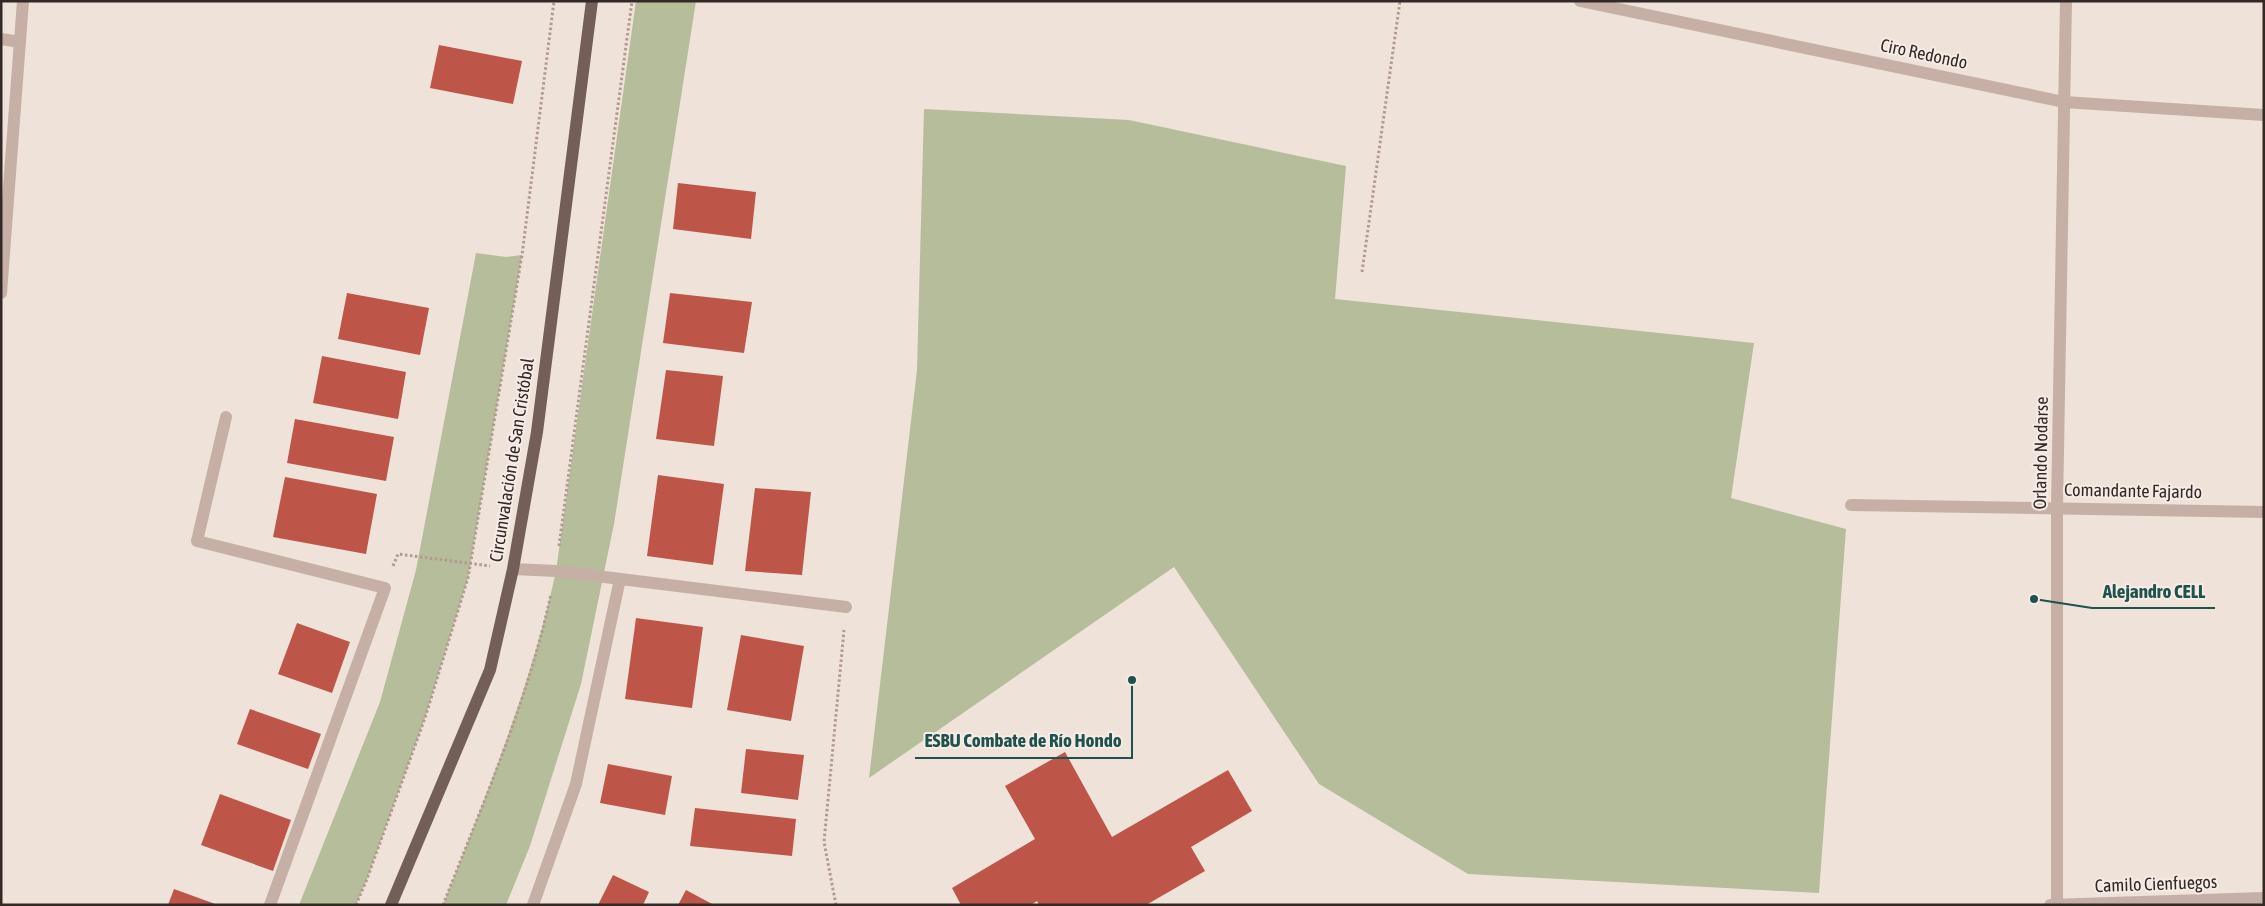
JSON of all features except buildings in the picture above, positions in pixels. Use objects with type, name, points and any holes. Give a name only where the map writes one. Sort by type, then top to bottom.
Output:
[{"type":"main road","name":"Circunvalación de San Cristóbal","points":[[390,905],[490,670],[513,569],[537,432],[592,1]]},
{"type":"street","points":[[1,293],[23,1]]},
{"type":"street","name":"Ciro Redondo","points":[[1580,1],[2064,102],[2264,115]]},
{"type":"street","name":"Orlando Nodarse","points":[[2058,905],[2057,507],[2066,1]]},
{"type":"street","points":[[1,39],[20,42]]},
{"type":"street","points":[[226,417],[197,541],[385,588],[270,905]]},
{"type":"street","name":"Comandante Fajardo","points":[[1851,504],[2264,512]]},
{"type":"street","points":[[513,569],[556,571],[846,607]]},
{"type":"street","points":[[533,905],[576,784],[620,579]]},
{"type":"street","name":"Camilo Cienfuegos","points":[[2050,905],[2264,898]]},
{"type":"path","points":[[356,905],[425,718],[470,563],[522,255],[554,1]]},
{"type":"path","points":[[1362,272],[1400,1]]},
{"type":"path","points":[[385,588],[398,554],[513,569]]},
{"type":"path","points":[[836,905],[824,842],[846,607]]},
{"type":"green space","points":[[636,1],[696,1],[614,524],[581,684],[530,846],[506,905],[443,905],[521,699],[546,614],[556,571]]},
{"type":"green space","points":[[924,109],[1129,120],[1346,166],[1335,299],[1754,343],[1731,498],[1846,529],[1819,893],[1468,874],[1319,784],[1174,567],[869,778],[917,370]]},
{"type":"green space","points":[[476,253],[506,257],[522,255],[468,578],[425,718],[356,905],[299,905],[380,702],[416,570]]},
{"type":"place","name":"Alejandro CELL","points":[[2034,599]]},
{"type":"place","name":"ESBU Combate de Río Hondo","points":[[1132,680]]}]
